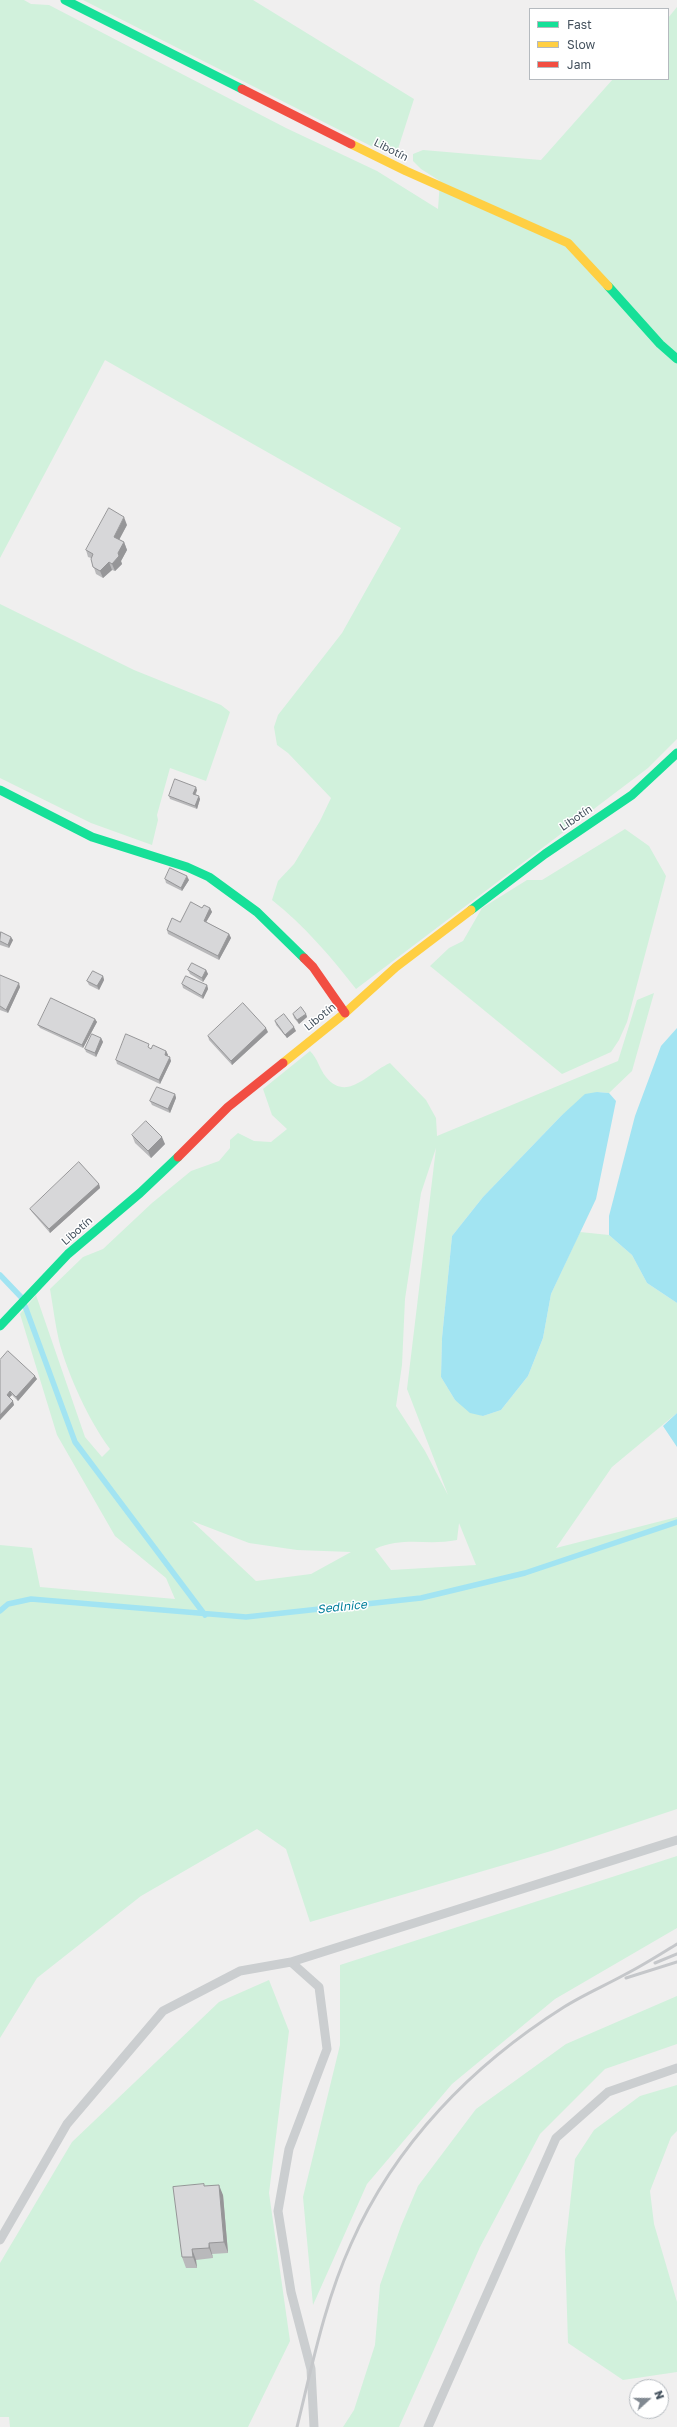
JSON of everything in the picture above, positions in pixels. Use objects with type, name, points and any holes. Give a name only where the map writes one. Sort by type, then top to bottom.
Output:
[{"type":"street","name":"Libotín","points":[[65,0],[406,171],[568,243],[660,344],[677,360]]},
{"type":"street","name":"Libotín","points":[[0,1326],[68,1254],[140,1193],[209,1128],[228,1107],[345,1013],[396,967],[545,854],[632,795],[677,753]]},
{"type":"street","points":[[0,790],[92,837],[187,867],[209,877],[257,912],[307,962],[345,1013]]},
{"type":"lane","points":[[0,2240],[67,2124],[163,2011],[240,1971],[291,1962],[677,1840]]},
{"type":"lane","points":[[291,1962],[319,1987],[327,2049],[289,2149],[278,2210],[291,2292],[311,2369],[314,2427]]},
{"type":"lane","points":[[428,2427],[556,2138],[608,2092],[677,2068]]},
{"type":"green space","points":[[0,0],[24,0],[31,4],[49,5],[286,128],[377,171],[438,209],[440,181],[421,169],[413,161],[413,154],[423,150],[541,160],[612,80],[669,80],[669,17],[677,7],[677,739],[648,768],[356,989],[317,942],[272,900],[278,881],[294,864],[320,821],[331,798],[288,753],[277,745],[274,727],[278,715],[342,633],[401,528],[105,360],[0,558]]},
{"type":"green space","points":[[83,0],[253,0],[414,99],[397,152],[371,146]]},
{"type":"green space","points":[[0,604],[134,670],[221,705],[230,712],[206,781],[170,768],[157,815],[158,820],[152,845],[91,823],[0,778]]},
{"type":"green space","points":[[625,829],[649,846],[666,876],[627,1022],[619,1040],[611,1052],[562,1074],[430,966],[449,948],[463,941],[482,908],[527,880],[542,880]]},
{"type":"green space","points":[[654,993],[632,1071],[609,1093],[597,1092],[561,1116],[483,1197],[452,1236],[442,1338],[441,1377],[455,1400],[483,1416],[501,1410],[528,1376],[543,1338],[551,1294],[580,1232],[609,1235],[632,1255],[647,1283],[677,1303],[677,1413],[612,1467],[556,1548],[677,1517],[677,1809],[551,1851],[310,1922],[286,1849],[257,1829],[141,1896],[37,1978],[0,2038],[0,1545],[32,1548],[40,1587],[175,1599],[166,1578],[115,1536],[57,1435],[20,1314],[36,1295],[85,1437],[102,1457],[110,1449],[94,1425],[68,1368],[59,1341],[50,1289],[83,1257],[103,1249],[152,1203],[191,1171],[219,1161],[230,1148],[230,1140],[238,1133],[254,1141],[271,1142],[287,1129],[272,1115],[263,1089],[310,1051],[326,1077],[334,1084],[342,1087],[358,1083],[390,1063],[426,1100],[436,1118],[437,1136],[618,1061],[637,1000]],"holes":[[[436,1148],[407,1389],[448,1495],[425,1451],[396,1406],[402,1365],[405,1299],[421,1193]],[[192,1521],[249,1543],[297,1550],[351,1552],[311,1574],[256,1581]],[[459,1523],[476,1565],[391,1570],[375,1549],[396,1543],[446,1542],[457,1540]]]},
{"type":"green space","points":[[677,1856],[677,1928],[555,1999],[452,2084],[367,2184],[313,2305],[303,2197],[340,2045],[340,1965]]},
{"type":"green space","points":[[269,1980],[289,2031],[269,2193],[290,2341],[248,2427],[10,2427],[9,2417],[0,2417],[0,2263],[72,2142],[219,2002]]},
{"type":"green space","points":[[677,1996],[677,2044],[605,2069],[540,2134],[480,2247],[399,2427],[343,2427],[354,2410],[375,2345],[380,2285],[401,2226],[418,2186],[476,2109],[566,2044]]},
{"type":"green space","points":[[677,2085],[677,2131],[671,2137],[650,2191],[654,2224],[677,2302],[677,2372],[623,2380],[568,2343],[565,2250],[575,2159],[594,2130],[640,2096]]},
{"type":"water","points":[[677,1028],[677,1303],[647,1283],[632,1255],[609,1235],[609,1216],[635,1116],[661,1046]]},
{"type":"water","points":[[597,1092],[609,1093],[616,1101],[596,1199],[551,1294],[543,1338],[528,1376],[501,1410],[483,1416],[470,1413],[455,1400],[441,1377],[442,1338],[452,1236],[483,1197],[561,1116],[585,1094]]},
{"type":"water","points":[[677,1413],[677,1447],[663,1426]]},
{"type":"building","points":[[109,508],[124,517],[114,537],[124,542],[118,553],[119,556],[112,564],[109,562],[100,571],[93,567],[91,559],[93,554],[86,550]]},
{"type":"building","points":[[175,779],[196,787],[193,794],[199,796],[195,806],[169,796]]},
{"type":"building","points":[[170,868],[187,876],[181,888],[165,879]]},
{"type":"building","points":[[191,902],[202,908],[204,905],[210,908],[204,921],[229,934],[218,956],[167,930],[172,918],[180,922]]},
{"type":"building","points":[[1,932],[11,937],[8,945],[0,941]]},
{"type":"building","points":[[192,963],[206,970],[202,978],[188,970]]},
{"type":"building","points":[[93,971],[103,976],[97,986],[87,981]]},
{"type":"building","points":[[0,975],[19,983],[6,1010],[0,1006]]},
{"type":"building","points":[[186,976],[207,985],[202,996],[182,984]]},
{"type":"building","points":[[51,998],[95,1019],[82,1045],[38,1025]]},
{"type":"building","points":[[243,1003],[266,1028],[231,1061],[208,1036]]},
{"type":"building","points":[[301,1007],[306,1014],[297,1020],[293,1014]]},
{"type":"building","points":[[284,1014],[294,1027],[285,1035],[275,1021]]},
{"type":"building","points":[[92,1034],[101,1038],[95,1053],[85,1049]]},
{"type":"building","points":[[126,1034],[149,1044],[148,1047],[151,1049],[153,1045],[166,1051],[165,1055],[170,1057],[159,1080],[116,1060]]},
{"type":"building","points":[[157,1087],[175,1094],[168,1109],[150,1101]]},
{"type":"building","points":[[146,1121],[162,1137],[148,1151],[132,1135]]},
{"type":"building","points":[[79,1162],[99,1184],[49,1229],[30,1209]]},
{"type":"building","points":[[8,1351],[35,1376],[16,1397],[10,1391],[7,1395],[13,1401],[0,1415],[0,1360]]},
{"type":"building","points":[[204,2184],[204,2186],[219,2185],[224,2242],[209,2243],[209,2248],[192,2249],[193,2257],[182,2257],[173,2187]]},
{"type":"waterway","points":[[0,1275],[21,1297]]},
{"type":"waterway","points":[[25,1306],[75,1442],[205,1615]]},
{"type":"waterway","name":"Sedlnice","points":[[0,1611],[8,1604],[31,1599],[246,1617],[421,1598],[525,1573],[677,1522]]},
{"type":"railway","points":[[297,2427],[326,2311],[342,2266],[369,2207],[413,2140],[468,2081],[498,2054],[530,2030],[564,2007],[637,1968],[677,1944]]},
{"type":"railway","points":[[655,1963],[677,1954]]},
{"type":"railway","points":[[626,1978],[677,1962]]},
{"type":"traffic: fast","points":[[65,0],[242,89]]},
{"type":"traffic: fast","points":[[608,286],[660,344],[677,359]]},
{"type":"traffic: fast","points":[[471,910],[545,854],[632,795],[677,753]]},
{"type":"traffic: fast","points":[[0,790],[92,837],[187,867],[209,877],[257,912],[304,958]]},
{"type":"traffic: fast","points":[[0,1326],[68,1254],[140,1193],[178,1157]]},
{"type":"traffic: slow","points":[[351,144],[406,171],[568,243],[608,286]]},
{"type":"traffic: slow","points":[[283,1063],[345,1013],[396,967],[471,910]]},
{"type":"traffic: jam","points":[[242,89],[351,144]]},
{"type":"traffic: jam","points":[[304,958],[313,967],[345,1013]]},
{"type":"traffic: jam","points":[[178,1157],[228,1107],[283,1063]]}]
